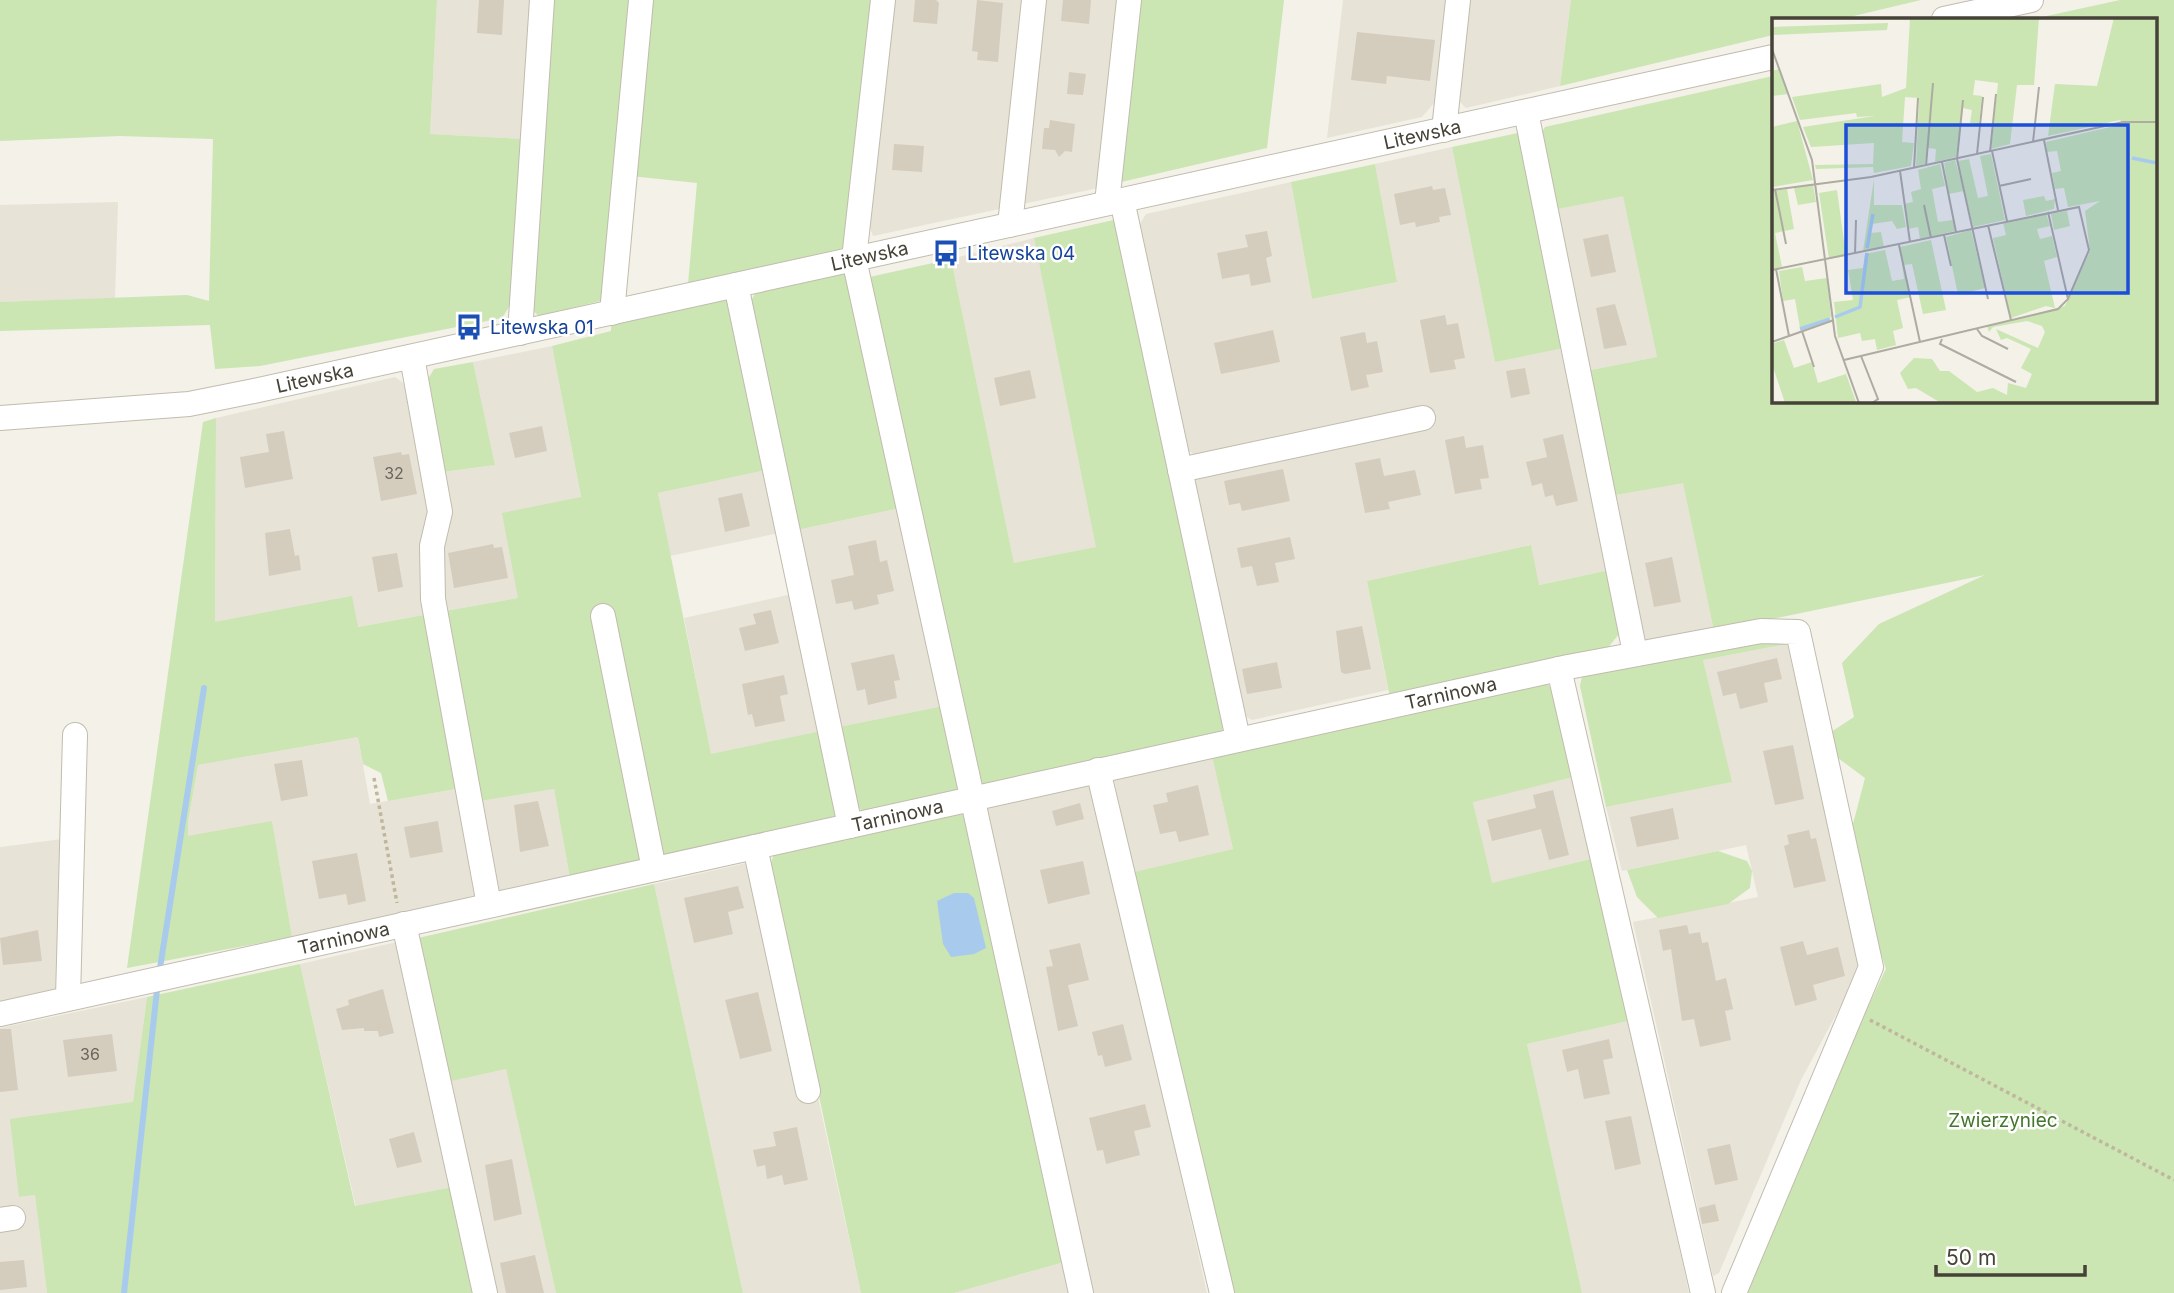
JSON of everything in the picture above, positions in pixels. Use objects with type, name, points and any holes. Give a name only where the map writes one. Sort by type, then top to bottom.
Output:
[{"type":"street","points":[[520,333],[542,0]]},
{"type":"street","points":[[612,313],[641,0]]},
{"type":"street","points":[[883,0],[855,259],[1081,1293]]},
{"type":"street","points":[[1010,225],[1034,0]]},
{"type":"street","points":[[1129,0],[1115,202],[1180,470],[1238,739]]},
{"type":"street","points":[[1444,130],[1458,0]]},
{"type":"street","points":[[1949,18],[2031,0]]},
{"type":"street","name":"Litewska","points":[[0,418],[189,404],[1772,57]]},
{"type":"street","points":[[1526,112],[1635,653]]},
{"type":"street","points":[[736,285],[850,826]]},
{"type":"street","points":[[412,357],[440,512],[432,546],[433,599],[489,905]]},
{"type":"street","points":[[1180,470],[1423,418]]},
{"type":"street","points":[[603,616],[654,869]]},
{"type":"street","name":"Tarninowa","points":[[0,1014],[1559,669],[1761,632],[1798,632],[1871,967],[1853,1011]]},
{"type":"street","points":[[1559,669],[1703,1293]]},
{"type":"street","points":[[68,998],[75,735]]},
{"type":"street","points":[[1098,770],[1222,1293]]},
{"type":"street","points":[[755,847],[808,1091]]},
{"type":"street","points":[[403,925],[485,1293]]},
{"type":"street","points":[[1734,1293],[1853,1011]]},
{"type":"path","points":[[374,778],[403,925]]},
{"type":"path","points":[[1853,1011],[2174,1180]]},
{"type":"shaded area","points":[[437,0],[533,0],[524,139],[430,134]]},
{"type":"shaded area","points":[[891,0],[1119,0],[1098,188],[873,236],[868,223]]},
{"type":"shaded area","points":[[1343,0],[1446,0],[1434,103],[1422,117],[1327,138]]},
{"type":"shaded area","points":[[1467,0],[1571,0],[1560,86],[1466,108],[1456,98]]},
{"type":"shaded area","points":[[1452,147],[1495,361],[1564,348],[1610,570],[1538,585],[1530,545],[1367,581],[1388,690],[1252,720],[1238,712],[1192,487],[1202,472],[1424,423],[1437,413],[1422,409],[1200,457],[1183,448],[1138,227],[1146,214],[1291,182],[1312,299],[1397,282],[1375,164]]},
{"type":"shaded area","points":[[1623,195],[1657,357],[1586,371],[1553,210]]},
{"type":"shaded area","points":[[118,202],[115,298],[0,302],[0,205]]},
{"type":"shaded area","points":[[1034,238],[1097,547],[1014,563],[951,259]]},
{"type":"shaded area","points":[[552,346],[581,498],[518,598],[445,611],[439,567],[443,472],[495,465],[473,362]]},
{"type":"shaded area","points":[[395,377],[409,387],[433,507],[429,614],[357,627],[351,597],[215,623],[216,418]]},
{"type":"shaded area","points":[[766,470],[779,533],[670,556],[658,493]]},
{"type":"shaded area","points":[[1683,482],[1714,631],[1649,643],[1639,639],[1610,496]]},
{"type":"shaded area","points":[[905,507],[948,705],[839,727],[797,530]]},
{"type":"shaded area","points":[[792,594],[821,731],[711,755],[684,618]]},
{"type":"shaded area","points":[[1787,644],[1863,964],[1801,1080],[1719,1273],[1713,1276],[1633,922],[1758,897],[1746,845],[1622,871],[1606,807],[1731,782],[1703,660]]},
{"type":"shaded area","points":[[358,737],[370,804],[461,788],[480,898],[292,937],[272,822],[188,837],[198,765]]},
{"type":"shaded area","points":[[1212,756],[1233,849],[1134,872],[1112,771]]},
{"type":"shaded area","points":[[1573,777],[1591,859],[1491,884],[1473,801]]},
{"type":"shaded area","points":[[1093,781],[1207,1293],[954,1293],[1079,1258],[978,803]]},
{"type":"shaded area","points":[[554,789],[570,878],[497,894],[480,801]]},
{"type":"shaded area","points":[[63,839],[59,990],[0,1007],[0,847]]},
{"type":"shaded area","points":[[751,862],[817,1093],[861,1293],[743,1293],[654,884]]},
{"type":"shaded area","points":[[397,942],[453,1187],[356,1207],[300,964]]},
{"type":"shaded area","points":[[147,997],[133,1103],[19,1197],[35,1195],[47,1293],[0,1293],[0,1028]]},
{"type":"shaded area","points":[[1628,1021],[1689,1293],[1582,1293],[1562,1205],[1527,1044]]},
{"type":"shaded area","points":[[506,1069],[556,1293],[494,1293],[446,1082]]},
{"type":"green space","points":[[0,0],[437,0],[430,134],[524,139],[514,299],[502,318],[260,366],[215,369],[210,325],[0,331],[0,302],[187,295],[209,301],[213,139],[120,136],[0,141]]},
{"type":"green space","points":[[552,0],[632,0],[604,300],[539,316],[531,309]]},
{"type":"green space","points":[[648,0],[877,0],[844,248],[688,284],[697,183],[631,176]]},
{"type":"green space","points":[[1137,0],[1284,0],[1267,148],[1117,183]]},
{"type":"green space","points":[[1571,0],[1921,0],[1845,18],[1772,18],[1772,35],[1560,86]]},
{"type":"green space","name":"Zwierzyniec","points":[[2120,0],[2174,0],[2174,1293],[1738,1293],[1818,1111],[1886,969],[1872,925],[1853,824],[1865,778],[1834,755],[1831,732],[1854,717],[1842,663],[1879,624],[1985,575],[1714,631],[1683,483],[1610,496],[1586,371],[1657,357],[1623,196],[1553,210],[1538,139],[1545,127],[1772,76],[1772,402],[2156,402],[2156,18],[2038,18]]},
{"type":"green space","points":[[1518,133],[1564,348],[1495,362],[1452,147]]},
{"type":"green space","points":[[1375,164],[1397,282],[1312,299],[1291,182]]},
{"type":"green space","points":[[1118,219],[1223,725],[1222,734],[977,790],[865,278],[951,259],[1014,563],[1096,547],[1034,238]]},
{"type":"green space","points":[[844,272],[849,275],[905,507],[797,530],[752,317],[752,299],[756,292]]},
{"type":"green space","points":[[726,299],[732,305],[766,470],[658,493],[711,754],[821,731],[836,816],[570,878],[554,789],[480,801],[445,611],[518,598],[502,513],[581,497],[552,346],[611,331],[611,324]]},
{"type":"green space","points":[[473,362],[495,465],[443,472],[425,384],[434,369]]},
{"type":"green space","points":[[216,418],[215,622],[352,596],[358,627],[429,614],[461,788],[388,801],[381,773],[363,764],[358,737],[198,765],[188,836],[272,821],[292,937],[127,968],[203,422]]},
{"type":"green space","points":[[1531,545],[1539,585],[1610,570],[1619,634],[1606,650],[1390,698],[1367,581]]},
{"type":"green space","points":[[1780,639],[1787,644],[1703,660],[1732,782],[1606,807],[1580,686],[1583,672]]},
{"type":"green space","points":[[1544,680],[1556,694],[1573,777],[1473,802],[1492,883],[1591,859],[1628,1021],[1527,1044],[1582,1293],[1228,1293],[1134,872],[1233,849],[1212,756]]},
{"type":"green space","points":[[948,705],[966,792],[871,813],[861,810],[854,802],[839,727]]},
{"type":"green space","points":[[962,806],[1068,1261],[954,1293],[861,1293],[770,866],[775,850]]},
{"type":"green space","points":[[1718,851],[1747,861],[1752,871],[1750,888],[1728,904],[1658,918],[1637,897],[1627,870]]},
{"type":"green space","points":[[654,884],[743,1293],[556,1293],[506,1069],[447,1082],[494,1293],[47,1293],[35,1195],[19,1197],[10,1119],[133,1102],[147,997],[300,964],[355,1206],[453,1187],[418,938]]},
{"type":"water","points":[[954,893],[968,893],[974,898],[986,948],[974,954],[951,957],[943,944],[937,901]]},
{"type":"building","points":[[479,0],[504,0],[502,35],[477,33]]},
{"type":"building","points":[[915,0],[936,0],[939,3],[937,24],[913,22]]},
{"type":"building","points":[[977,0],[1003,3],[998,62],[977,60],[978,52],[972,51]]},
{"type":"building","points":[[1063,0],[1091,0],[1089,24],[1061,21]]},
{"type":"building","points":[[1357,32],[1435,40],[1430,81],[1387,76],[1386,84],[1351,80]]},
{"type":"building","points":[[1069,72],[1086,74],[1083,95],[1067,94]]},
{"type":"building","points":[[1050,120],[1075,124],[1072,152],[1065,151],[1059,157],[1055,150],[1042,149],[1044,128],[1049,128]]},
{"type":"building","points":[[894,144],[924,146],[922,172],[892,170]]},
{"type":"building","points":[[1432,186],[1433,190],[1445,188],[1451,215],[1439,217],[1440,222],[1416,227],[1415,222],[1400,225],[1394,194]]},
{"type":"building","points":[[1267,231],[1272,256],[1266,258],[1271,282],[1251,286],[1249,274],[1222,279],[1217,253],[1248,247],[1245,235]]},
{"type":"building","points":[[1608,234],[1616,272],[1591,277],[1583,239]]},
{"type":"building","points":[[1615,304],[1627,345],[1604,349],[1596,308]]},
{"type":"building","points":[[1445,315],[1447,325],[1458,323],[1465,358],[1454,360],[1456,369],[1430,373],[1420,320]]},
{"type":"building","points":[[1273,330],[1280,362],[1221,374],[1214,343]]},
{"type":"building","points":[[1365,332],[1367,343],[1377,341],[1383,372],[1366,375],[1369,387],[1351,391],[1340,337]]},
{"type":"building","points":[[1525,368],[1530,394],[1511,398],[1506,371]]},
{"type":"building","points":[[1030,370],[1036,398],[1000,406],[994,378]]},
{"type":"building","points":[[542,426],[547,451],[515,458],[509,433]]},
{"type":"building","points":[[284,431],[293,479],[245,488],[240,457],[269,452],[266,434]]},
{"type":"building","points":[[1563,434],[1578,501],[1556,506],[1553,495],[1545,497],[1542,483],[1532,486],[1526,462],[1547,457],[1543,439]]},
{"type":"building","points":[[1464,436],[1466,448],[1483,445],[1489,478],[1480,479],[1482,489],[1455,494],[1445,440]]},
{"type":"building","points":[[401,452],[402,455],[409,454],[417,494],[381,501],[373,457]]},
{"type":"building","points":[[1380,458],[1384,476],[1415,470],[1421,495],[1388,502],[1390,509],[1365,513],[1355,463]]},
{"type":"building","points":[[1283,469],[1290,501],[1242,511],[1240,503],[1229,505],[1224,481]]},
{"type":"building","points":[[742,493],[750,526],[725,532],[718,498]]},
{"type":"building","points":[[290,529],[295,556],[299,555],[301,570],[269,576],[265,533]]},
{"type":"building","points":[[1290,537],[1295,559],[1275,563],[1279,582],[1257,586],[1252,566],[1241,568],[1237,548]]},
{"type":"building","points":[[876,540],[880,562],[887,560],[894,591],[877,595],[879,604],[854,610],[852,601],[836,604],[831,580],[854,575],[848,546]]},
{"type":"building","points":[[493,544],[494,548],[502,547],[508,578],[454,588],[448,553]]},
{"type":"building","points":[[397,553],[403,587],[378,592],[372,557]]},
{"type":"building","points":[[1672,557],[1681,602],[1654,607],[1645,563]]},
{"type":"building","points":[[771,610],[779,643],[745,651],[739,628],[756,624],[753,614]]},
{"type":"building","points":[[1362,626],[1371,669],[1345,674],[1341,672],[1336,631]]},
{"type":"building","points":[[894,654],[900,680],[894,681],[897,698],[868,705],[865,689],[857,691],[851,663]]},
{"type":"building","points":[[1777,658],[1782,679],[1764,683],[1768,702],[1740,709],[1736,693],[1723,696],[1717,672]]},
{"type":"building","points":[[1277,662],[1282,688],[1247,694],[1242,669]]},
{"type":"building","points":[[784,675],[788,694],[780,696],[785,721],[755,727],[752,714],[748,715],[742,684]]},
{"type":"building","points":[[1793,745],[1804,799],[1775,805],[1763,751]]},
{"type":"building","points":[[302,760],[308,796],[281,801],[274,764]]},
{"type":"building","points":[[1198,785],[1209,835],[1179,842],[1176,831],[1160,834],[1153,805],[1168,802],[1166,793]]},
{"type":"building","points":[[1553,790],[1569,855],[1549,860],[1541,829],[1492,841],[1487,820],[1536,808],[1533,795]]},
{"type":"building","points":[[538,801],[549,846],[520,852],[514,805]]},
{"type":"building","points":[[1080,803],[1084,819],[1056,826],[1052,811]]},
{"type":"building","points":[[1673,808],[1679,839],[1637,847],[1630,817]]},
{"type":"building","points":[[438,821],[443,852],[410,858],[404,827]]},
{"type":"building","points":[[1809,830],[1811,839],[1816,838],[1826,881],[1794,888],[1784,846],[1789,844],[1787,835]]},
{"type":"building","points":[[357,853],[366,901],[348,905],[346,894],[319,899],[312,861]]},
{"type":"building","points":[[1083,861],[1090,894],[1048,904],[1040,870]]},
{"type":"building","points":[[738,886],[744,908],[728,912],[733,934],[694,943],[684,898]]},
{"type":"building","points":[[1687,925],[1689,934],[1700,932],[1702,943],[1708,942],[1716,981],[1726,978],[1733,1009],[1725,1011],[1731,1040],[1700,1047],[1694,1019],[1682,1021],[1671,949],[1663,951],[1659,930]]},
{"type":"building","points":[[38,930],[42,961],[3,965],[0,938]]},
{"type":"building","points":[[1803,941],[1807,955],[1838,947],[1845,976],[1813,985],[1817,1000],[1795,1006],[1780,947]]},
{"type":"building","points":[[1080,943],[1089,980],[1068,985],[1078,1026],[1058,1031],[1046,967],[1053,966],[1049,950]]},
{"type":"building","points":[[383,989],[394,1033],[379,1037],[378,1031],[364,1031],[364,1028],[342,1030],[336,1009],[349,1005],[348,1000]]},
{"type":"building","points":[[758,992],[772,1051],[740,1059],[725,1000]]},
{"type":"building","points":[[1123,1024],[1132,1060],[1105,1067],[1102,1055],[1098,1056],[1092,1032]]},
{"type":"building","points":[[0,1029],[11,1029],[18,1090],[0,1092]]},
{"type":"building","points":[[112,1034],[117,1071],[68,1077],[63,1040]]},
{"type":"building","points":[[1609,1039],[1613,1058],[1603,1060],[1610,1094],[1584,1099],[1578,1069],[1567,1072],[1562,1050]]},
{"type":"building","points":[[1145,1104],[1151,1127],[1134,1131],[1140,1155],[1106,1164],[1103,1150],[1097,1151],[1089,1118]]},
{"type":"building","points":[[1631,1116],[1641,1164],[1615,1170],[1605,1121]]},
{"type":"building","points":[[797,1127],[808,1180],[784,1185],[782,1175],[767,1179],[765,1165],[757,1167],[753,1150],[776,1146],[773,1132]]},
{"type":"building","points":[[414,1132],[422,1162],[397,1168],[389,1139]]},
{"type":"building","points":[[1730,1144],[1738,1180],[1715,1185],[1707,1149]]},
{"type":"building","points":[[512,1159],[522,1214],[494,1221],[485,1165]]},
{"type":"building","points":[[1715,1204],[1719,1221],[1702,1224],[1699,1208]]},
{"type":"building","points":[[535,1255],[544,1293],[506,1293],[500,1263]]},
{"type":"building","points":[[24,1260],[27,1287],[0,1290],[0,1262]]},
{"type":"waterway","points":[[160,968],[204,688]]},
{"type":"waterway","points":[[124,1293],[157,990]]},
{"type":"place","name":"Litewska 04","points":[[946,253]]},
{"type":"place","name":"Litewska 01","points":[[469,327]]}]
